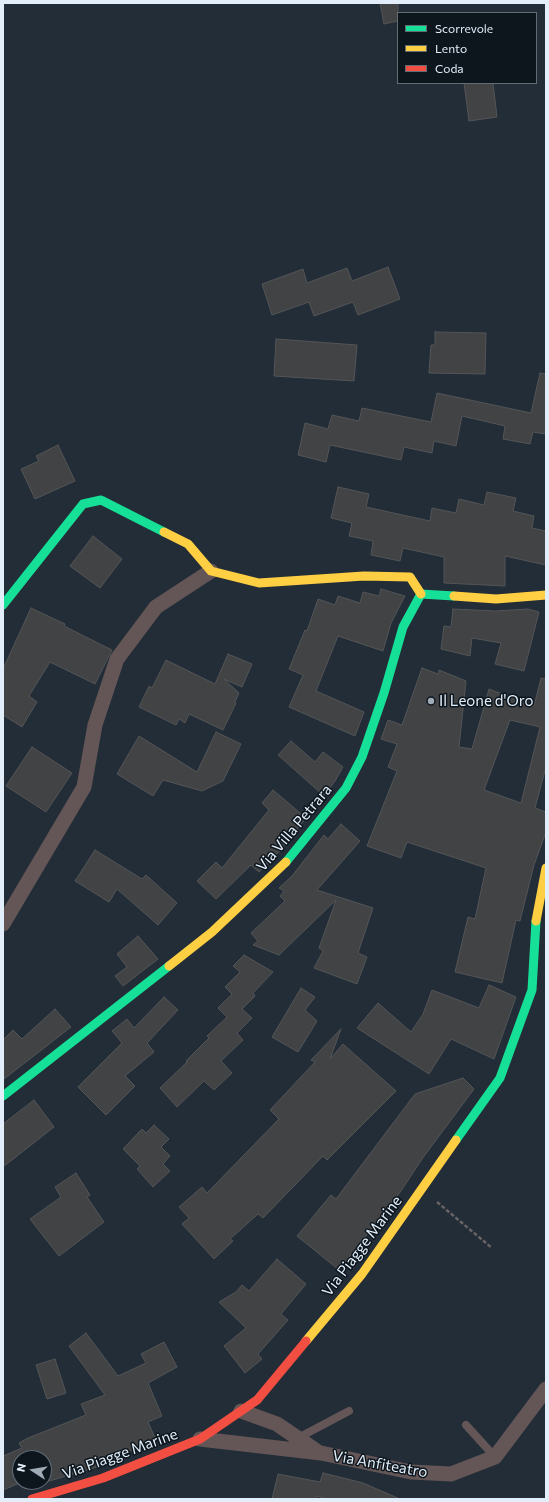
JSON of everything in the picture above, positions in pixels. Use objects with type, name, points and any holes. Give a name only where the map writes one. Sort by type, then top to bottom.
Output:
[{"type":"street","points":[[3,605],[83,504],[101,500],[188,544],[211,571],[259,584],[364,576],[410,577],[421,594],[496,599],[546,595]]},
{"type":"street","points":[[3,924],[84,786],[95,725],[117,659],[156,607],[211,571]]},
{"type":"street","name":"Via Villa Petrara","points":[[3,1096],[212,932],[282,868],[346,788],[362,757],[384,693],[403,627],[421,594]]},
{"type":"street","name":"Via Piagge Marine","points":[[32,1499],[103,1478],[200,1440],[257,1400],[362,1274],[500,1078],[532,990],[536,915],[546,868]]},
{"type":"street","points":[[495,1457],[546,1389]]},
{"type":"street","name":"Via Anfiteatro","points":[[241,1411],[277,1424],[321,1453]]},
{"type":"street","name":"Via Anfiteatro","points":[[200,1440],[321,1453],[411,1472],[451,1474],[495,1457]]},
{"type":"lane","points":[[298,1438],[349,1411]]},
{"type":"lane","points":[[466,1425],[495,1457]]},
{"type":"path","points":[[422,1189],[492,1248]]},
{"type":"building","points":[[380,3],[398,3],[397,21],[384,24]]},
{"type":"building","points":[[464,84],[493,84],[497,117],[469,121]]},
{"type":"building","points":[[388,267],[400,299],[358,315],[353,302],[314,316],[309,302],[272,315],[262,284],[303,269],[307,283],[347,268],[352,281]]},
{"type":"building","points":[[435,332],[486,333],[485,374],[429,373],[431,345],[435,345]]},
{"type":"building","points":[[276,339],[357,345],[354,381],[274,376]]},
{"type":"building","points":[[540,373],[546,374],[546,434],[533,432],[530,444],[503,439],[505,426],[462,416],[456,446],[434,441],[432,453],[404,447],[401,460],[330,445],[326,462],[298,455],[305,423],[328,429],[332,415],[359,421],[362,408],[431,422],[437,393],[531,413]]},
{"type":"building","points":[[58,445],[75,481],[35,499],[21,469],[39,461],[36,456]]},
{"type":"building","points":[[338,487],[369,494],[366,507],[430,521],[432,508],[456,513],[459,499],[484,505],[487,492],[516,498],[513,511],[534,516],[532,528],[546,531],[546,565],[505,556],[505,586],[444,583],[444,557],[403,548],[400,561],[371,555],[373,541],[349,536],[352,523],[331,518]]},
{"type":"building","points":[[93,536],[122,559],[100,588],[70,566]]},
{"type":"building","points":[[381,589],[405,596],[391,623],[383,651],[338,636],[316,691],[364,712],[355,736],[289,707],[303,675],[289,669],[305,630],[307,631],[318,599],[335,605],[338,596],[360,603],[363,592],[379,596]]},
{"type":"building","points":[[31,608],[65,624],[64,626],[112,650],[95,684],[50,662],[29,696],[37,702],[22,727],[3,715],[3,669]]},
{"type":"building","points":[[453,609],[495,611],[528,609],[539,612],[524,671],[495,664],[501,643],[472,638],[470,656],[441,649],[444,626],[451,627]]},
{"type":"building","points":[[228,654],[252,664],[242,687],[224,679],[239,693],[235,702],[236,703],[223,730],[189,714],[185,723],[179,719],[176,725],[139,707],[149,686],[152,688],[166,660],[215,684]]},
{"type":"building","points":[[422,668],[438,674],[439,670],[466,681],[459,747],[472,749],[489,689],[534,706],[541,678],[546,679],[546,767],[535,808],[546,812],[546,832],[534,865],[520,921],[516,920],[502,983],[455,972],[468,917],[475,919],[486,868],[407,842],[401,858],[367,846],[397,771],[388,767],[397,744],[381,739],[388,720],[402,725]],"holes":[[[510,720],[540,727],[521,803],[484,790]]]},
{"type":"building","points":[[216,732],[241,744],[223,781],[202,791],[163,780],[153,796],[117,774],[139,736],[197,772]]},
{"type":"building","points":[[291,741],[315,762],[323,752],[343,767],[324,796],[278,755]]},
{"type":"building","points":[[32,747],[72,773],[46,812],[6,786]]},
{"type":"building","points":[[273,790],[306,818],[273,859],[259,872],[251,865],[216,899],[197,881],[216,862],[222,868],[269,810],[262,803]]},
{"type":"building","points":[[341,824],[360,841],[317,890],[373,908],[358,953],[367,957],[357,984],[314,968],[323,951],[319,948],[336,900],[279,955],[253,945],[258,941],[251,933],[285,901],[280,896],[284,891],[279,888],[292,876],[324,835],[328,839]]},
{"type":"building","points":[[95,850],[142,879],[146,875],[177,903],[158,925],[117,889],[109,902],[75,881]]},
{"type":"building","points":[[138,936],[158,959],[123,986],[115,976],[127,967],[117,954]]},
{"type":"building","points":[[244,955],[273,972],[253,993],[255,996],[242,1009],[252,1018],[237,1033],[243,1040],[221,1061],[232,1073],[214,1090],[204,1081],[177,1107],[160,1088],[187,1062],[186,1061],[209,1038],[207,1036],[227,1017],[218,1008],[232,994],[225,987],[240,972],[233,966]]},
{"type":"building","points":[[489,985],[516,997],[494,1059],[451,1039],[429,1074],[357,1028],[378,1003],[411,1032],[423,1014],[432,990],[479,1008]]},
{"type":"building","points":[[301,988],[315,997],[305,1010],[317,1021],[298,1052],[272,1037]]},
{"type":"building","points":[[164,997],[178,1010],[147,1043],[154,1052],[125,1076],[135,1086],[106,1115],[78,1087],[122,1043],[112,1031],[127,1019],[134,1028]]},
{"type":"building","points":[[55,1009],[71,1027],[4,1079],[3,1040],[13,1030],[22,1039]]},
{"type":"building","points":[[341,1029],[330,1059],[343,1044],[396,1091],[327,1160],[323,1156],[263,1218],[258,1214],[230,1239],[233,1241],[214,1259],[182,1224],[189,1218],[179,1207],[202,1187],[207,1193],[279,1119],[270,1110],[315,1062],[311,1060]]},
{"type":"building","points":[[463,1078],[474,1089],[422,1159],[401,1191],[339,1270],[297,1236],[331,1195],[336,1199],[415,1094]]},
{"type":"building","points":[[34,1100],[54,1127],[3,1167],[3,1124]]},
{"type":"building","points":[[154,1125],[169,1139],[161,1147],[170,1156],[163,1164],[170,1171],[153,1187],[137,1169],[140,1166],[123,1149],[142,1129],[146,1133]]},
{"type":"building","points":[[76,1173],[90,1195],[87,1197],[104,1222],[59,1256],[30,1219],[61,1197],[55,1187]]},
{"type":"building","points":[[277,1259],[306,1284],[281,1314],[288,1320],[258,1354],[262,1359],[245,1373],[224,1346],[246,1328],[219,1302],[236,1292],[242,1285],[249,1291]]},
{"type":"building","points":[[86,1333],[118,1376],[146,1363],[141,1354],[164,1342],[177,1367],[148,1383],[162,1416],[148,1422],[156,1440],[143,1446],[142,1445],[97,1467],[52,1480],[52,1450],[17,1450],[22,1448],[19,1443],[86,1415],[81,1404],[105,1395],[69,1346]]},
{"type":"building","points":[[55,1359],[66,1393],[47,1399],[36,1365]]},
{"type":"building","points":[[12,1452],[12,1486],[3,1490],[3,1456]]},
{"type":"building","points":[[323,1473],[363,1483],[400,1499],[328,1499],[316,1496],[316,1499],[272,1499],[278,1474],[320,1482]]},
{"type":"traffic: fast","points":[[3,605],[83,504],[101,500],[164,532]]},
{"type":"traffic: fast","points":[[286,862],[346,788],[362,757],[384,693],[403,627],[421,594],[454,596]]},
{"type":"traffic: fast","points":[[456,1140],[500,1078],[532,990],[536,921]]},
{"type":"traffic: fast","points":[[3,1096],[169,966]]},
{"type":"traffic: slow","points":[[164,532],[188,544],[211,571],[259,583],[364,576],[410,577],[421,594]]},
{"type":"traffic: slow","points":[[454,596],[496,599],[546,595]]},
{"type":"traffic: slow","points":[[169,966],[212,932],[286,862]]},
{"type":"traffic: slow","points":[[536,921],[546,868]]},
{"type":"traffic: slow","points":[[306,1341],[362,1274],[456,1140]]},
{"type":"traffic: jam","points":[[32,1499],[103,1478],[200,1439],[257,1400],[306,1341]]},
{"type":"place","name":"Il Leone d'Oro","points":[[431,701]]}]
